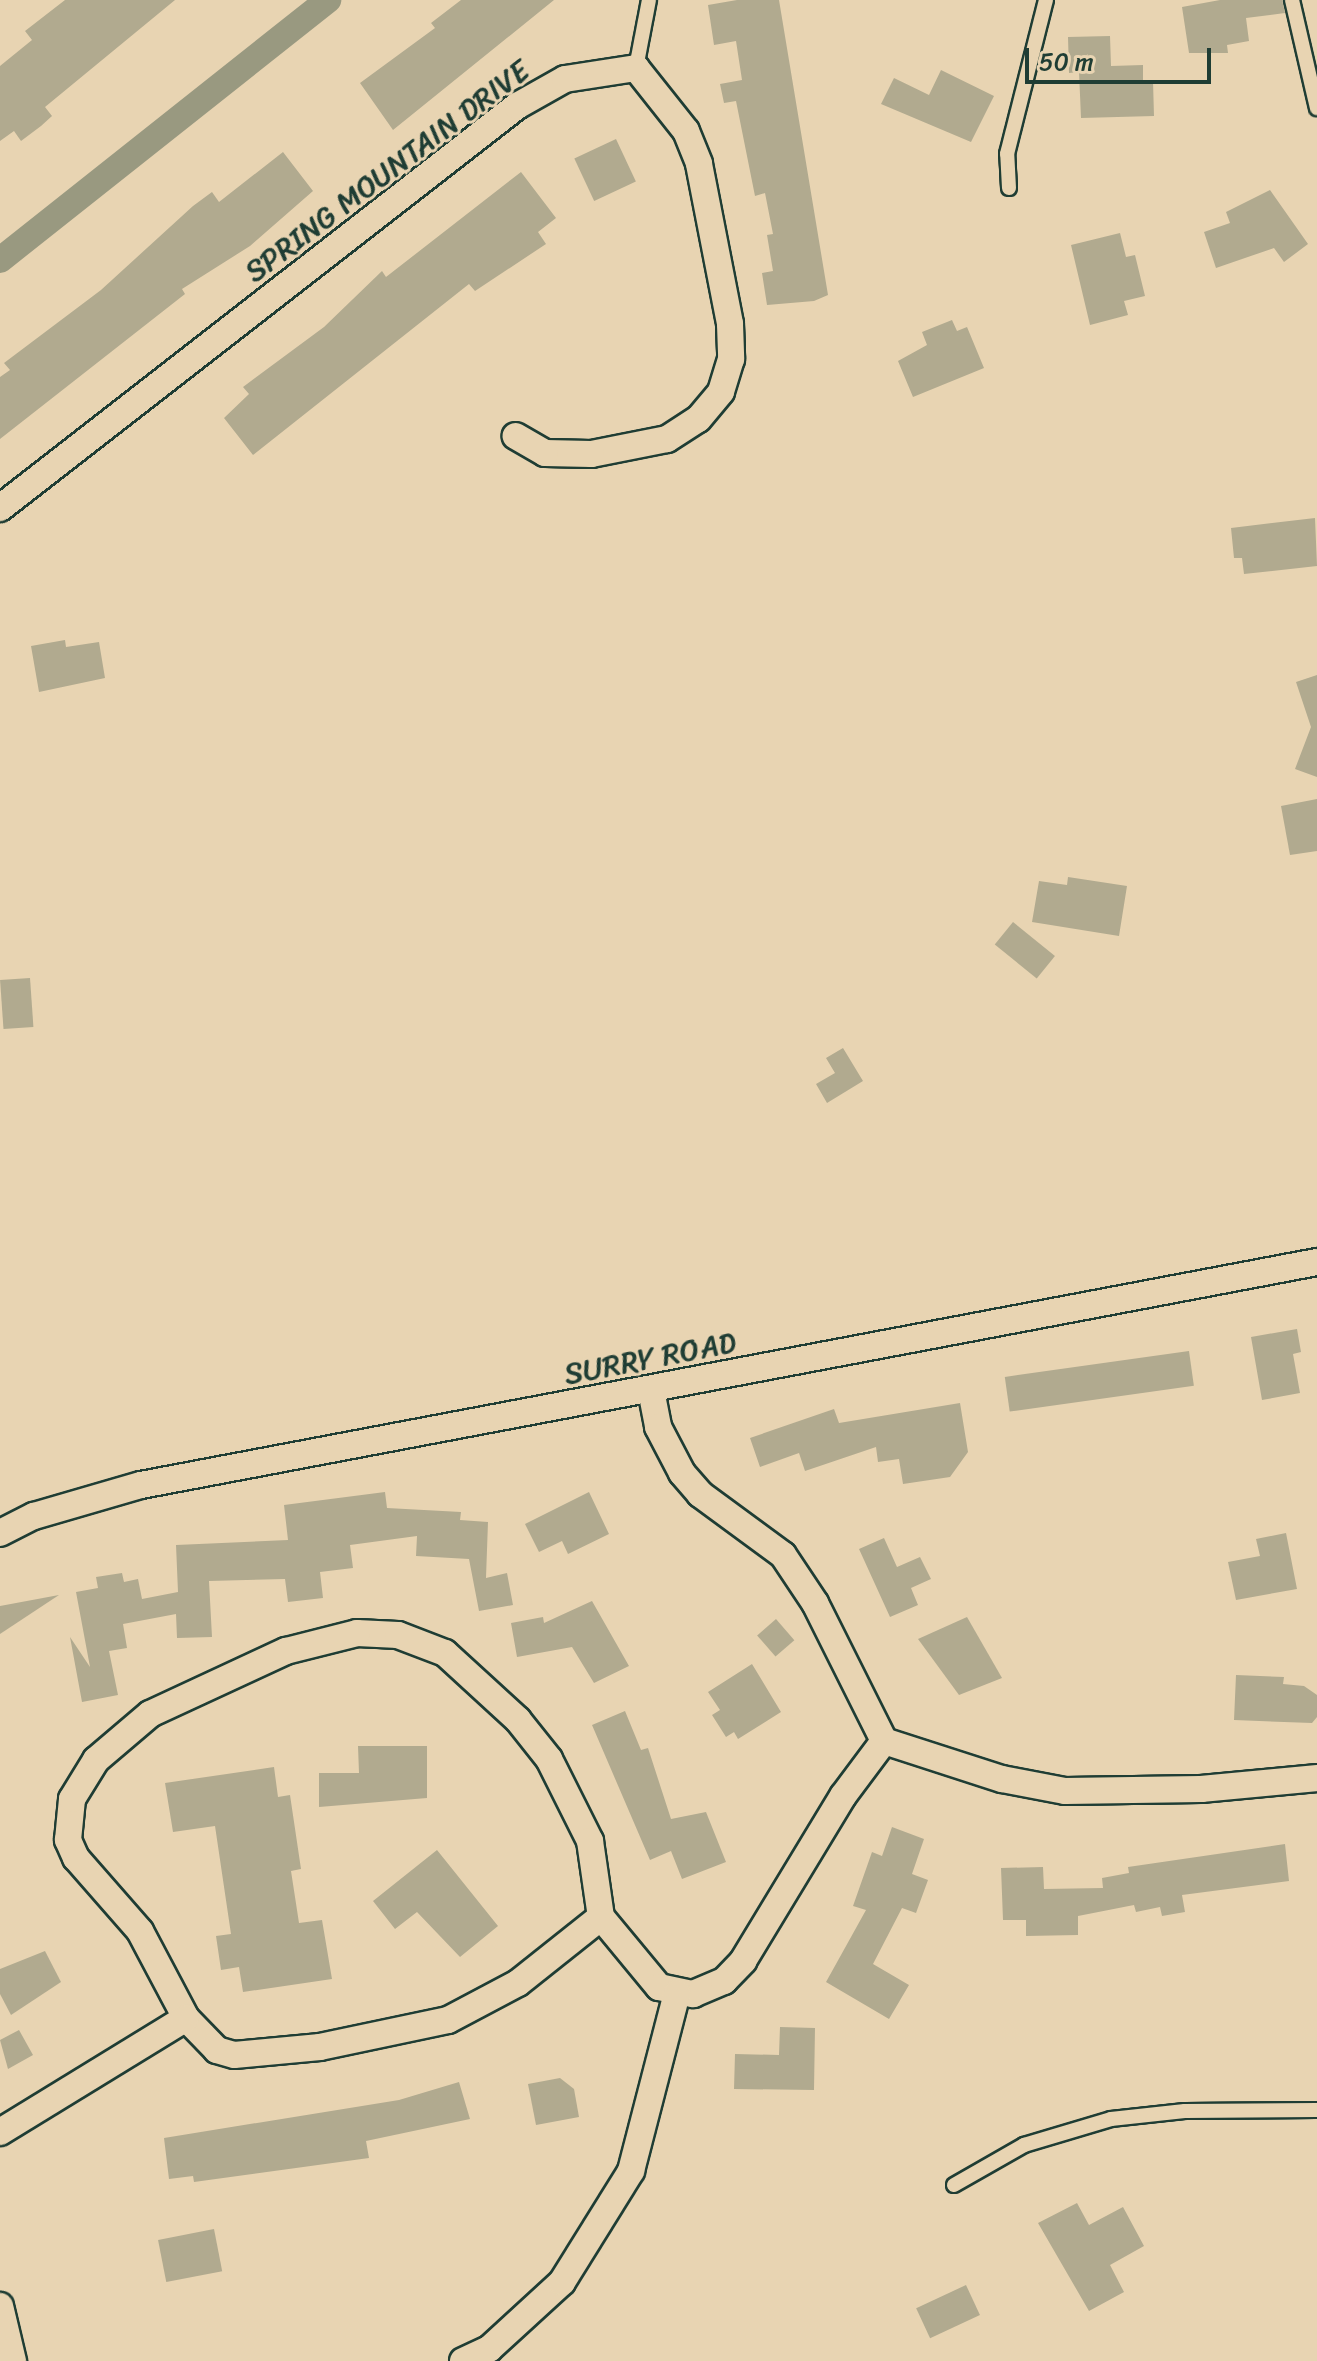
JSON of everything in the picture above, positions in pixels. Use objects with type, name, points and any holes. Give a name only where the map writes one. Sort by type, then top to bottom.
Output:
[{"type":"street","points":[[515,436],[545,453],[591,454],[667,439],[698,419],[721,392],[731,359],[730,324],[699,164],[686,131],[636,68]]},
{"type":"street","name":"SPRING MOUNTAIN DRIVE","points":[[0,508],[517,106],[565,79],[636,68]]},
{"type":"street","name":"SURRY ROAD","points":[[0,1533],[34,1516],[141,1485],[1317,1262]]},
{"type":"street","points":[[651,1390],[658,1427],[682,1473],[700,1494],[783,1555],[798,1577],[884,1741],[1002,1779],[1065,1791],[1201,1789],[1317,1778]]},
{"type":"street","points":[[601,1917],[490,2000],[397,2034],[234,2055],[207,2044],[186,2018],[140,1931],[76,1858],[68,1840],[72,1799],[96,1760],[150,1714],[224,1676],[326,1639],[375,1632],[418,1640],[445,1653],[506,1706],[549,1759],[577,1812],[595,1863],[601,1917],[644,1975],[677,1993],[707,1989],[734,1973],[884,1741]]},
{"type":"street","points":[[463,2361],[489,2349],[562,2282],[631,2171],[677,1993]]},
{"type":"street","points":[[0,2132],[186,2018]]},
{"type":"street","points":[[0,2306],[13,2361]]},
{"type":"lane","points":[[636,68],[649,0]]},
{"type":"lane","points":[[1009,188],[1007,154],[1046,0]]},
{"type":"lane","points":[[1292,0],[1317,108]]},
{"type":"lane","points":[[954,2185],[1024,2145],[1111,2119],[1185,2111],[1317,2110]]},
{"type":"building","points":[[65,0],[175,0],[45,107],[52,116],[41,126],[21,141],[14,131],[0,141],[0,66],[32,40],[25,31]]},
{"type":"building","points":[[461,0],[554,0],[393,130],[360,83],[435,28],[431,23]]},
{"type":"building","points":[[737,0],[779,0],[828,295],[814,301],[767,305],[762,273],[773,271],[767,235],[773,234],[765,193],[755,196],[736,101],[724,103],[720,84],[742,80],[736,41],[714,45],[708,5]]},
{"type":"building","points":[[1220,0],[1282,0],[1285,13],[1246,18],[1249,41],[1227,45],[1228,53],[1189,53],[1182,7]]},
{"type":"building","points":[[1110,36],[1111,66],[1143,65],[1143,82],[1153,81],[1154,116],[1081,118],[1079,72],[1069,73],[1068,37]]},
{"type":"building","points":[[941,70],[994,96],[971,142],[881,104],[894,78],[929,95]]},
{"type":"building","points":[[616,139],[636,182],[594,201],[574,158]]},
{"type":"building","points":[[283,152],[313,191],[250,246],[182,289],[185,294],[0,439],[0,377],[10,370],[4,363],[101,290],[193,206],[212,192],[219,202]]},
{"type":"building","points":[[521,172],[556,218],[538,232],[546,244],[475,291],[469,284],[253,455],[224,418],[249,394],[243,387],[324,327],[382,271],[386,277]]},
{"type":"building","points":[[1270,190],[1308,244],[1284,262],[1274,248],[1216,268],[1204,232],[1230,223],[1226,212]]},
{"type":"building","points":[[1120,233],[1126,257],[1135,255],[1145,296],[1124,301],[1128,315],[1090,325],[1071,245]]},
{"type":"building","points":[[952,320],[957,331],[967,327],[984,368],[913,397],[898,361],[927,345],[922,332]]},
{"type":"building","points":[[1315,518],[1317,566],[1244,574],[1242,558],[1234,558],[1231,528]]},
{"type":"building","points":[[65,640],[66,647],[99,642],[105,678],[39,692],[31,646]]},
{"type":"building","points":[[1317,675],[1317,777],[1295,769],[1311,727],[1296,682]]},
{"type":"building","points":[[1317,799],[1317,851],[1290,855],[1281,806]]},
{"type":"building","points":[[1068,877],[1127,886],[1119,936],[1032,922],[1039,881],[1067,885]]},
{"type":"building","points":[[1013,922],[1055,956],[1037,979],[995,945]]},
{"type":"building","points":[[30,978],[33,1027],[3,1029],[0,980]]},
{"type":"building","points":[[843,1048],[863,1081],[827,1103],[816,1084],[835,1073],[826,1058]]},
{"type":"building","points":[[1297,1329],[1301,1352],[1293,1354],[1300,1393],[1262,1400],[1251,1337]]},
{"type":"building","points":[[1189,1351],[1194,1386],[1010,1412],[1005,1377]]},
{"type":"building","points":[[960,1403],[968,1452],[950,1477],[903,1484],[899,1459],[878,1462],[876,1447],[805,1471],[799,1453],[760,1467],[750,1438],[834,1409],[839,1423]]},
{"type":"building","points":[[385,1492],[387,1508],[461,1512],[460,1520],[488,1522],[486,1578],[507,1573],[513,1605],[479,1611],[469,1559],[416,1556],[417,1536],[350,1545],[353,1568],[320,1572],[323,1598],[288,1602],[285,1579],[209,1581],[212,1637],[177,1638],[176,1614],[123,1624],[127,1648],[109,1651],[118,1695],[82,1702],[70,1637],[90,1667],[76,1592],[98,1588],[96,1577],[122,1573],[124,1582],[138,1579],[142,1599],[178,1592],[176,1545],[288,1540],[284,1505]]},
{"type":"building","points":[[589,1492],[609,1534],[568,1554],[562,1541],[539,1552],[525,1524]]},
{"type":"building","points":[[1286,1533],[1297,1589],[1236,1600],[1228,1562],[1260,1556],[1256,1539]]},
{"type":"building","points":[[884,1538],[897,1567],[920,1557],[931,1579],[911,1588],[918,1605],[890,1617],[859,1549]]},
{"type":"building","points":[[59,1595],[0,1634],[0,1606]]},
{"type":"building","points":[[592,1601],[629,1666],[594,1683],[572,1647],[517,1657],[511,1623],[543,1617],[544,1623]]},
{"type":"building","points":[[967,1617],[1002,1678],[959,1695],[918,1639]]},
{"type":"building","points":[[776,1619],[794,1640],[776,1657],[757,1635]]},
{"type":"building","points":[[752,1664],[781,1712],[738,1739],[734,1732],[726,1737],[712,1715],[720,1710],[708,1692]]},
{"type":"building","points":[[1236,1675],[1284,1677],[1283,1684],[1304,1686],[1317,1695],[1317,1717],[1312,1723],[1234,1720]]},
{"type":"building","points":[[625,1711],[641,1750],[648,1748],[671,1819],[706,1812],[726,1862],[682,1879],[671,1851],[650,1860],[592,1725]]},
{"type":"building","points":[[358,1746],[427,1746],[427,1798],[319,1807],[319,1773],[359,1773]]},
{"type":"building","points":[[274,1767],[278,1797],[290,1795],[301,1869],[291,1871],[299,1923],[322,1920],[332,1979],[243,1992],[239,1967],[221,1970],[216,1936],[231,1934],[215,1826],[173,1832],[165,1783]]},
{"type":"building","points":[[892,1827],[924,1839],[912,1874],[928,1880],[916,1913],[902,1908],[873,1964],[909,1985],[889,2019],[826,1982],[866,1910],[853,1906],[872,1852],[882,1856]]},
{"type":"building","points":[[1285,1844],[1289,1881],[1182,1895],[1185,1912],[1162,1916],[1160,1907],[1136,1912],[1134,1905],[1078,1916],[1078,1935],[1026,1936],[1026,1920],[1003,1920],[1001,1868],[1043,1867],[1044,1889],[1103,1888],[1102,1878],[1129,1873],[1128,1867]]},
{"type":"building","points":[[437,1850],[498,1926],[460,1957],[417,1912],[395,1929],[373,1901]]},
{"type":"building","points":[[45,1951],[61,1982],[11,2015],[0,1994],[0,1969]]},
{"type":"building","points":[[780,2027],[815,2028],[814,2090],[734,2089],[735,2054],[779,2055]]},
{"type":"building","points":[[19,2030],[33,2055],[8,2069],[0,2040]]},
{"type":"building","points":[[560,2078],[574,2089],[579,2117],[536,2125],[528,2084]]},
{"type":"building","points":[[459,2082],[470,2119],[366,2141],[369,2158],[194,2182],[193,2176],[169,2179],[164,2138],[399,2100]]},
{"type":"building","points":[[1077,2203],[1089,2225],[1123,2207],[1144,2246],[1110,2265],[1124,2292],[1089,2311],[1038,2223]]},
{"type":"building","points":[[214,2229],[222,2271],[166,2282],[158,2240]]},
{"type":"building","points":[[966,2285],[980,2315],[930,2338],[916,2308]]},
{"type":"waterway","points":[[0,260],[328,0]]}]
